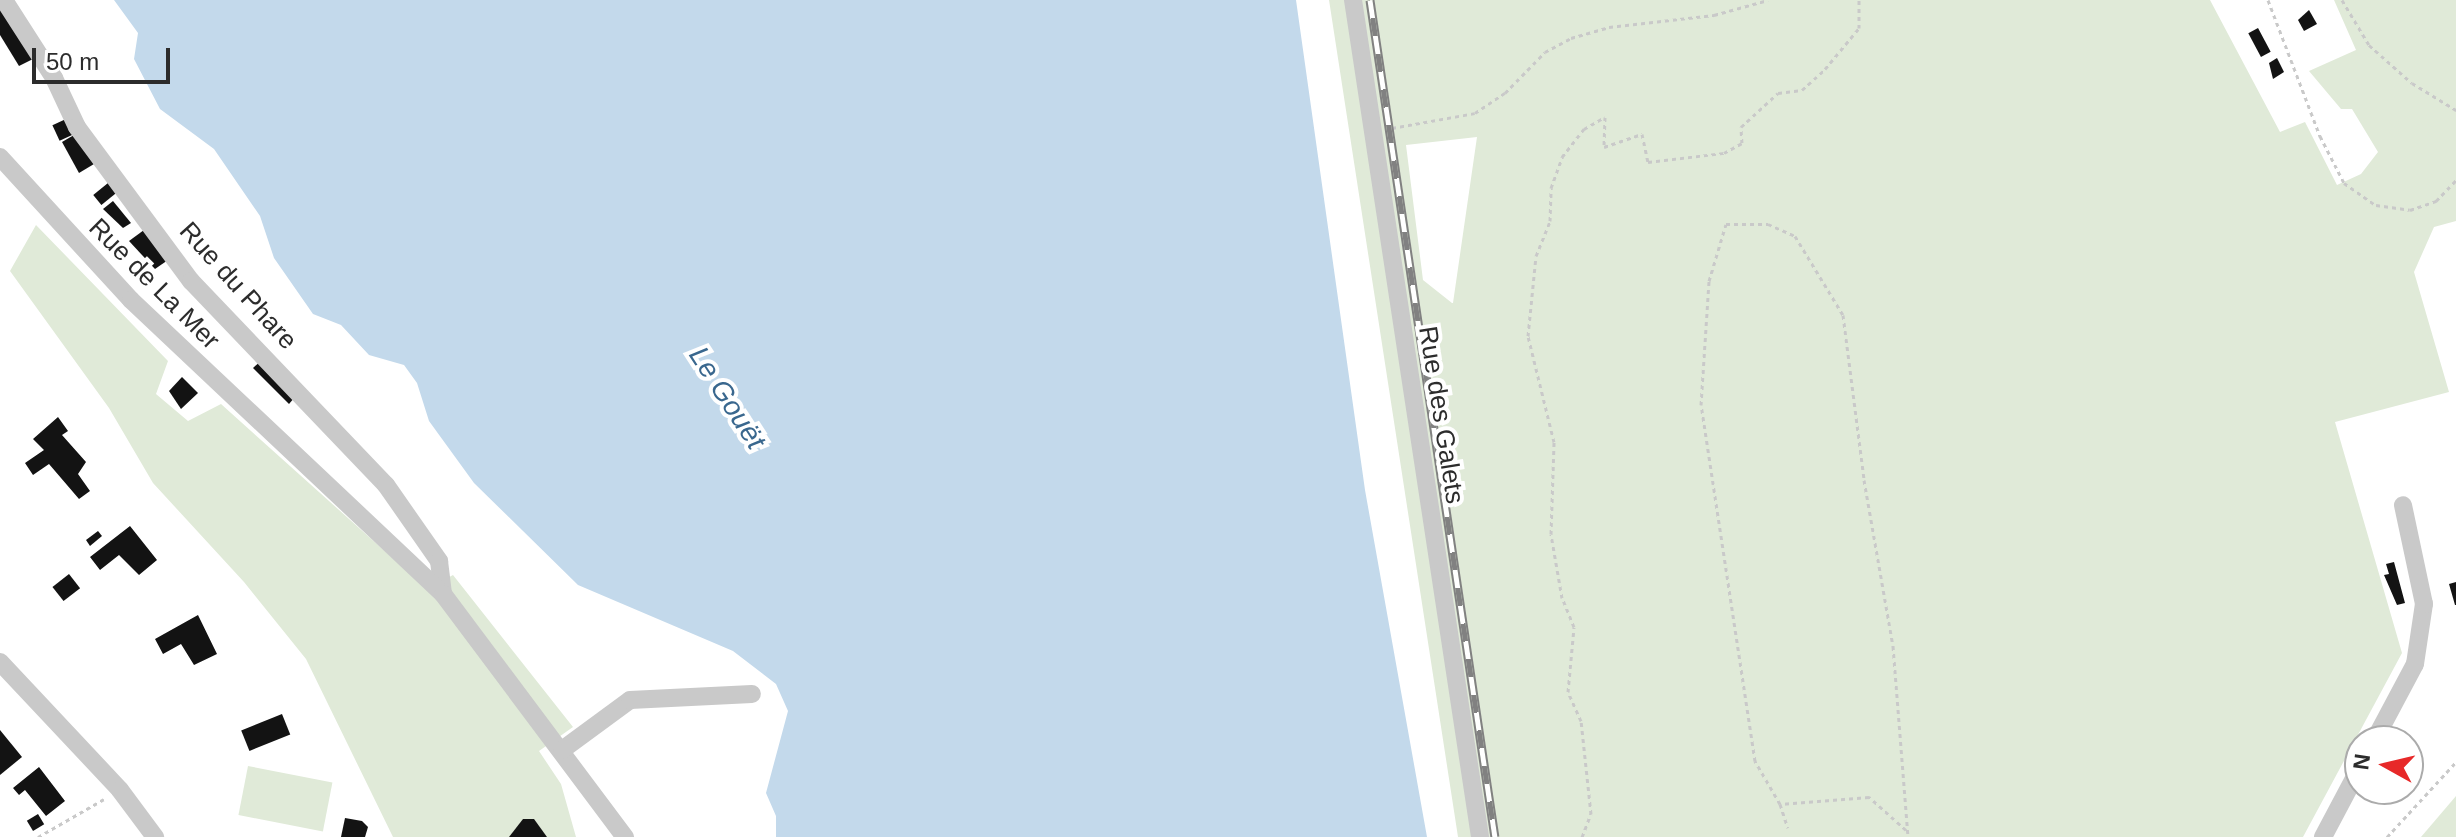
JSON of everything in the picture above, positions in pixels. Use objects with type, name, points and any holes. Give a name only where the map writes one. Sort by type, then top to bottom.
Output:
[{"type":"street","name":"Rue du Phare","points":[[4,0],[47,66],[77,127],[191,281],[386,485],[439,561],[443,594]]},
{"type":"street","name":"Rue des Galets","points":[[1353,0],[1480,837]]},
{"type":"street","name":"Rue de La Mer","points":[[0,157],[131,300],[443,594],[625,837]]},
{"type":"street","points":[[2383,725],[2415,664],[2424,604],[2403,505]]},
{"type":"street","points":[[0,662],[120,790],[155,837]]},
{"type":"street","points":[[562,750],[630,700],[752,694]]},
{"type":"street","points":[[2323,837],[2344,797]]},
{"type":"path","points":[[1372,133],[1475,113],[1505,93],[1545,52],[1571,38],[1609,27],[1714,15],[1768,0]]},
{"type":"path","points":[[1582,837],[1591,814],[1581,721],[1568,692],[1574,627],[1562,598],[1551,534],[1554,442],[1528,336],[1551,188],[1562,157],[1584,129],[1605,117],[1604,147],[1642,134],[1648,162],[1724,153],[1742,143],[1741,127],[1778,93],[1802,90],[1859,28],[1859,0]]},
{"type":"path","points":[[2268,0],[2320,136],[2344,183],[2376,205],[2410,210],[2436,201],[2456,180]]},
{"type":"path","points":[[2342,0],[2369,45],[2412,83],[2456,110]]},
{"type":"path","points":[[1788,828],[1780,804],[1755,761],[1701,405],[1709,281],[1726,224],[1768,224],[1795,236],[1843,315],[1864,480],[1893,646],[1908,837]]},
{"type":"path","points":[[2387,837],[2456,762]]},
{"type":"path","points":[[38,837],[120,790]]},
{"type":"path","points":[[1780,804],[1869,797],[1906,830]]},
{"type":"green space","points":[[1329,0],[2210,0],[2280,132],[2305,122],[2337,185],[2361,174],[2378,152],[2352,109],[2341,109],[2309,71],[2356,50],[2334,0],[2456,0],[2456,221],[2434,227],[2414,272],[2449,392],[2335,422],[2402,653],[2363,725],[2344,725],[2344,761],[2303,837],[1458,837]],"holes":[[[1477,137],[1452,303],[1423,280],[1406,145]]]},
{"type":"green space","points":[[36,225],[168,361],[156,394],[188,421],[221,404],[427,589],[453,575],[573,727],[539,751],[561,784],[576,837],[393,837],[306,659],[244,582],[153,483],[109,408],[10,271]]},
{"type":"green space","points":[[248,766],[332,782],[323,831],[238,815]]},
{"type":"green space","points":[[2456,796],[2456,837],[2421,837]]},
{"type":"water","name":"Le Gouët","points":[[114,0],[1296,0],[1365,490],[1427,837],[776,837],[776,816],[766,793],[788,711],[776,684],[733,651],[578,585],[474,483],[429,421],[417,383],[404,365],[369,355],[341,325],[313,314],[274,258],[260,216],[214,149],[160,109],[134,59],[138,33]]},
{"type":"building","points":[[0,1],[35,58],[19,66],[0,35]]},
{"type":"building","points":[[2309,10],[2317,24],[2304,31],[2298,20]]},
{"type":"building","points":[[2258,28],[2271,52],[2261,57],[2248,33]]},
{"type":"building","points":[[2277,58],[2284,72],[2273,79],[2269,63]]},
{"type":"building","points":[[66,119],[73,134],[60,141],[52,125]]},
{"type":"building","points":[[74,135],[94,164],[79,173],[62,142]]},
{"type":"building","points":[[108,183],[116,193],[101,205],[93,195]]},
{"type":"building","points":[[113,201],[131,223],[123,228],[103,209]]},
{"type":"building","points":[[144,230],[168,260],[155,269],[129,241]]},
{"type":"building","points":[[262,360],[295,397],[289,404],[253,368]]},
{"type":"building","points":[[182,377],[198,393],[181,409],[169,391]]},
{"type":"building","points":[[58,417],[68,431],[62,435],[86,462],[78,474],[90,491],[79,499],[49,464],[33,475],[25,463],[44,450],[33,439]]},
{"type":"building","points":[[130,526],[157,560],[139,575],[119,555],[100,570],[90,557]]},
{"type":"building","points":[[98,531],[102,536],[90,546],[86,540]]},
{"type":"building","points":[[2394,562],[2405,603],[2397,605],[2384,575],[2389,574],[2386,564]]},
{"type":"building","points":[[69,574],[80,588],[64,601],[52,587]]},
{"type":"building","points":[[2456,582],[2456,605],[2455,605],[2449,584]]},
{"type":"building","points":[[198,615],[217,654],[194,665],[181,644],[163,654],[155,639]]},
{"type":"building","points":[[282,714],[290,734],[249,751],[241,730]]},
{"type":"building","points":[[0,730],[22,757],[0,775]]},
{"type":"building","points":[[39,767],[65,801],[46,816],[25,790],[19,795],[13,788]]},
{"type":"building","points":[[38,814],[44,824],[33,831],[27,821]]},
{"type":"building","points":[[345,818],[362,821],[368,827],[365,837],[341,837]]},
{"type":"building","points":[[523,819],[534,819],[547,837],[509,837]]},
{"type":"railway","points":[[1370,0],[1495,837]]}]
